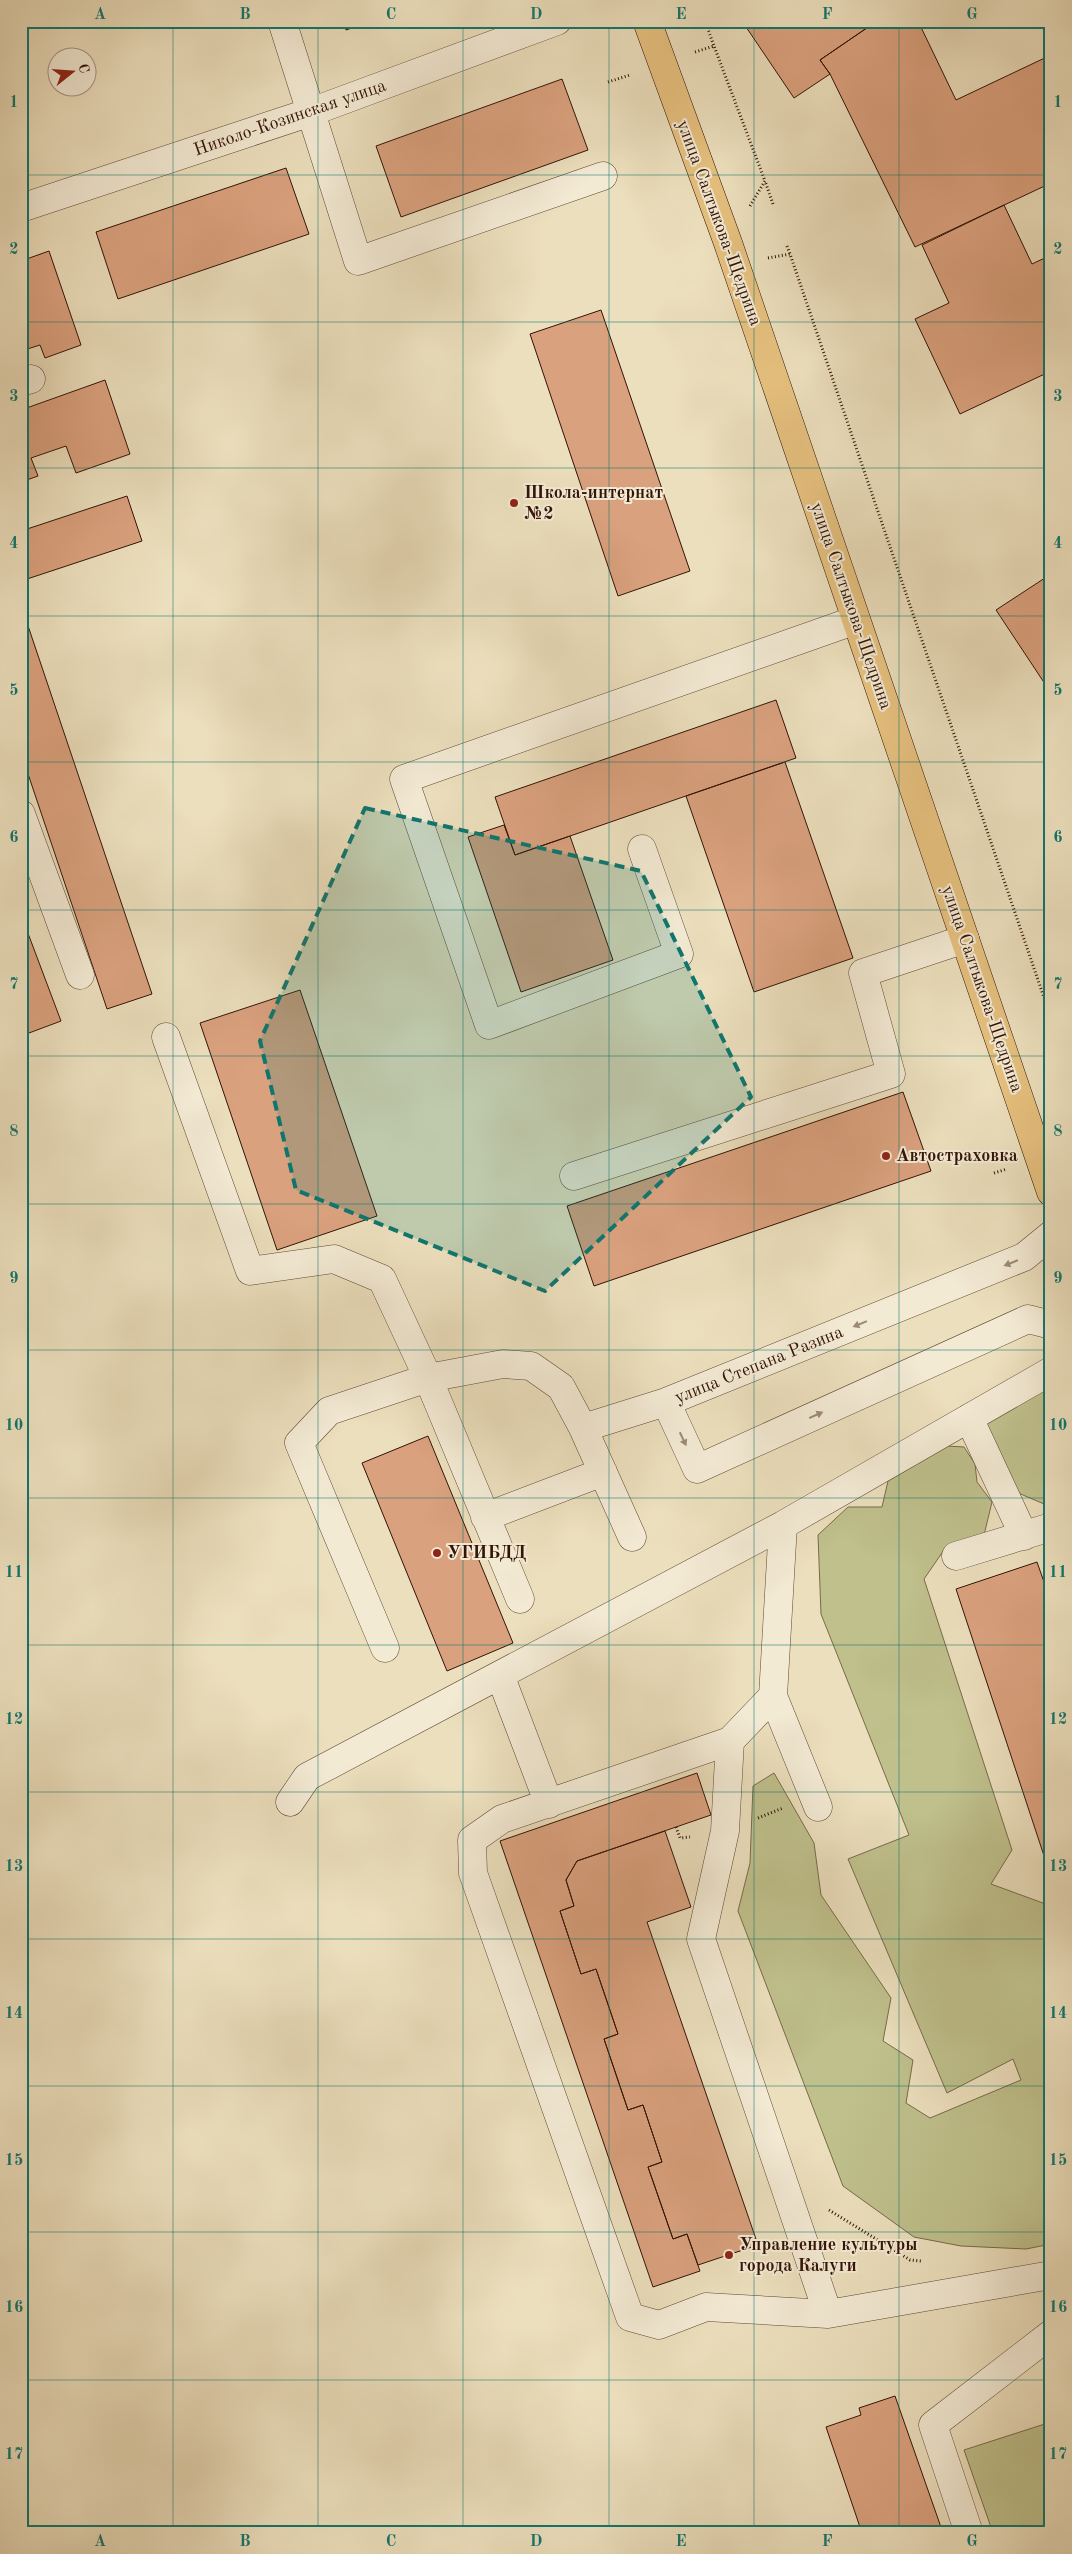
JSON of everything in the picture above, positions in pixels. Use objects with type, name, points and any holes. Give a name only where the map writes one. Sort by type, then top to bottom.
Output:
[{"type":"main road","name":"улица Салтыкова-Щедрина","points":[[647,21],[728,243],[1051,1192]]},
{"type":"street","points":[[282,21],[358,261],[602,176]]},
{"type":"street","name":"Николо-Козинская улица","points":[[21,208],[311,112],[557,21]]},
{"type":"street","points":[[642,849],[679,954],[489,1025],[404,779],[856,620]]},
{"type":"street","points":[[21,814],[80,975]]},
{"type":"street","points":[[574,1176],[892,1074],[863,973],[965,939]]},
{"type":"street","points":[[166,1037],[250,1271],[334,1258],[382,1280],[428,1378],[520,1599]]},
{"type":"street","name":"улица Степана Разина","points":[[1051,1235],[1024,1258],[666,1402],[697,1469],[1028,1319],[1051,1325]]},
{"type":"street","points":[[386,1648],[299,1443],[329,1410],[428,1378],[503,1364],[531,1366],[561,1387],[583,1428],[632,1537]]},
{"type":"street","points":[[290,1802],[307,1778],[783,1525],[1051,1371]]},
{"type":"street","points":[[583,1428],[666,1402]]},
{"type":"street","points":[[968,1418],[1024,1536]]},
{"type":"street","points":[[486,1517],[603,1472]]},
{"type":"street","points":[[783,1525],[773,1696],[816,1801]]},
{"type":"street","points":[[956,1556],[1051,1527]]},
{"type":"street","points":[[500,1676],[550,1804]]},
{"type":"street","points":[[773,1696],[730,1741],[502,1820],[472,1840],[473,1873],[630,2317],[660,2325],[706,2307],[828,2314],[1051,2275]]},
{"type":"street","points":[[730,1741],[725,1831],[701,1939],[828,2314]]},
{"type":"street","points":[[970,2533],[933,2425],[1051,2334]]},
{"type":"path","points":[[705,21],[714,46]]},
{"type":"path","points":[[753,215],[750,207],[765,181],[773,204]]},
{"type":"path","points":[[787,246],[1051,1018]]},
{"type":"path","points":[[765,250],[768,259],[790,254]]},
{"type":"path","points":[[725,1831],[816,1801]]},
{"type":"path","points":[[676,1827],[680,1838]]},
{"type":"path","points":[[824,2205],[831,2212],[910,2260],[930,2263]]},
{"type":"highlighted area","points":[[365,808],[641,871],[751,1097],[545,1291],[296,1190],[260,1041]]},
{"type":"green space","points":[[1051,1385],[1051,1507],[1016,1492],[986,1424]]},
{"type":"green space","points":[[947,1446],[964,1447],[975,1464],[977,1482],[992,1502],[984,1535],[944,1550],[924,1579],[1012,1850],[991,1884],[1051,1906],[1051,2244],[1026,2249],[961,2246],[914,2237],[843,2186],[738,1911],[750,1863],[753,1786],[774,1773],[814,1843],[821,1895],[891,1998],[883,2041],[913,2060],[906,2103],[930,2118],[1021,2080],[1013,2059],[947,2093],[848,1859],[909,1835],[821,1614],[818,1535],[848,1507],[882,1507],[888,1481]]},
{"type":"green space","points":[[1051,2422],[1051,2533],[993,2533],[964,2450]]},
{"type":"building","points":[[343,21],[373,21],[346,30]]},
{"type":"building","points":[[742,21],[877,21],[820,60],[830,74],[794,98]]},
{"type":"building","points":[[877,21],[918,21],[956,100],[1051,55],[1051,183],[915,247],[830,74],[820,60]]},
{"type":"building","points":[[562,79],[588,150],[401,217],[376,146]]},
{"type":"building","points":[[286,168],[309,234],[118,299],[96,232]]},
{"type":"building","points":[[1004,205],[1032,264],[1051,255],[1051,371],[960,414],[915,319],[949,303],[922,245]]},
{"type":"building","points":[[49,251],[81,345],[45,358],[40,345],[21,351],[21,261]]},
{"type":"building","points":[[601,310],[690,571],[618,596],[530,334]]},
{"type":"building","points":[[105,380],[130,454],[76,473],[66,446],[31,458],[38,476],[21,482],[21,410]]},
{"type":"building","points":[[127,496],[142,541],[21,581],[21,531]]},
{"type":"building","points":[[1051,574],[1051,693],[996,610]]},
{"type":"building","points":[[21,605],[152,994],[107,1009],[21,753]]},
{"type":"building","points":[[776,700],[796,758],[515,855],[495,797]]},
{"type":"building","points":[[785,762],[853,958],[754,992],[686,796]]},
{"type":"building","points":[[504,825],[515,855],[570,836],[613,960],[521,992],[468,837]]},
{"type":"building","points":[[26,928],[61,1021],[21,1036],[21,929]]},
{"type":"building","points":[[300,990],[377,1216],[277,1250],[200,1023]]},
{"type":"building","points":[[903,1092],[931,1171],[594,1286],[567,1206]]},
{"type":"building","name":"УГИБДД","points":[[428,1436],[513,1643],[447,1671],[362,1463]]},
{"type":"building","points":[[1037,1562],[1051,1602],[1051,1877],[956,1589]]},
{"type":"building","points":[[697,1773],[711,1815],[577,1861],[566,1880],[574,1906],[560,1911],[581,1974],[596,1969],[618,2034],[604,2039],[628,2110],[643,2105],[662,2162],[648,2167],[673,2239],[687,2234],[700,2271],[653,2287],[500,1841]]},
{"type":"building","points":[[665,1831],[691,1907],[647,1922],[758,2245],[698,2265],[687,2234],[673,2239],[648,2167],[662,2162],[643,2105],[628,2110],[604,2039],[618,2034],[596,1969],[581,1974],[560,1911],[574,1906],[566,1880],[577,1861]]},
{"type":"building","points":[[895,2396],[943,2533],[862,2533],[826,2427],[861,2415],[859,2408]]},
{"type":"place","name":"Школа-интернат №2","points":[[514,503]]},
{"type":"place","name":"Автостраховка","points":[[886,1156]]},
{"type":"place","name":"УГИБДД","points":[[437,1553]]},
{"type":"place","name":"Управление культуры города Калуги","points":[[729,2255]]}]
